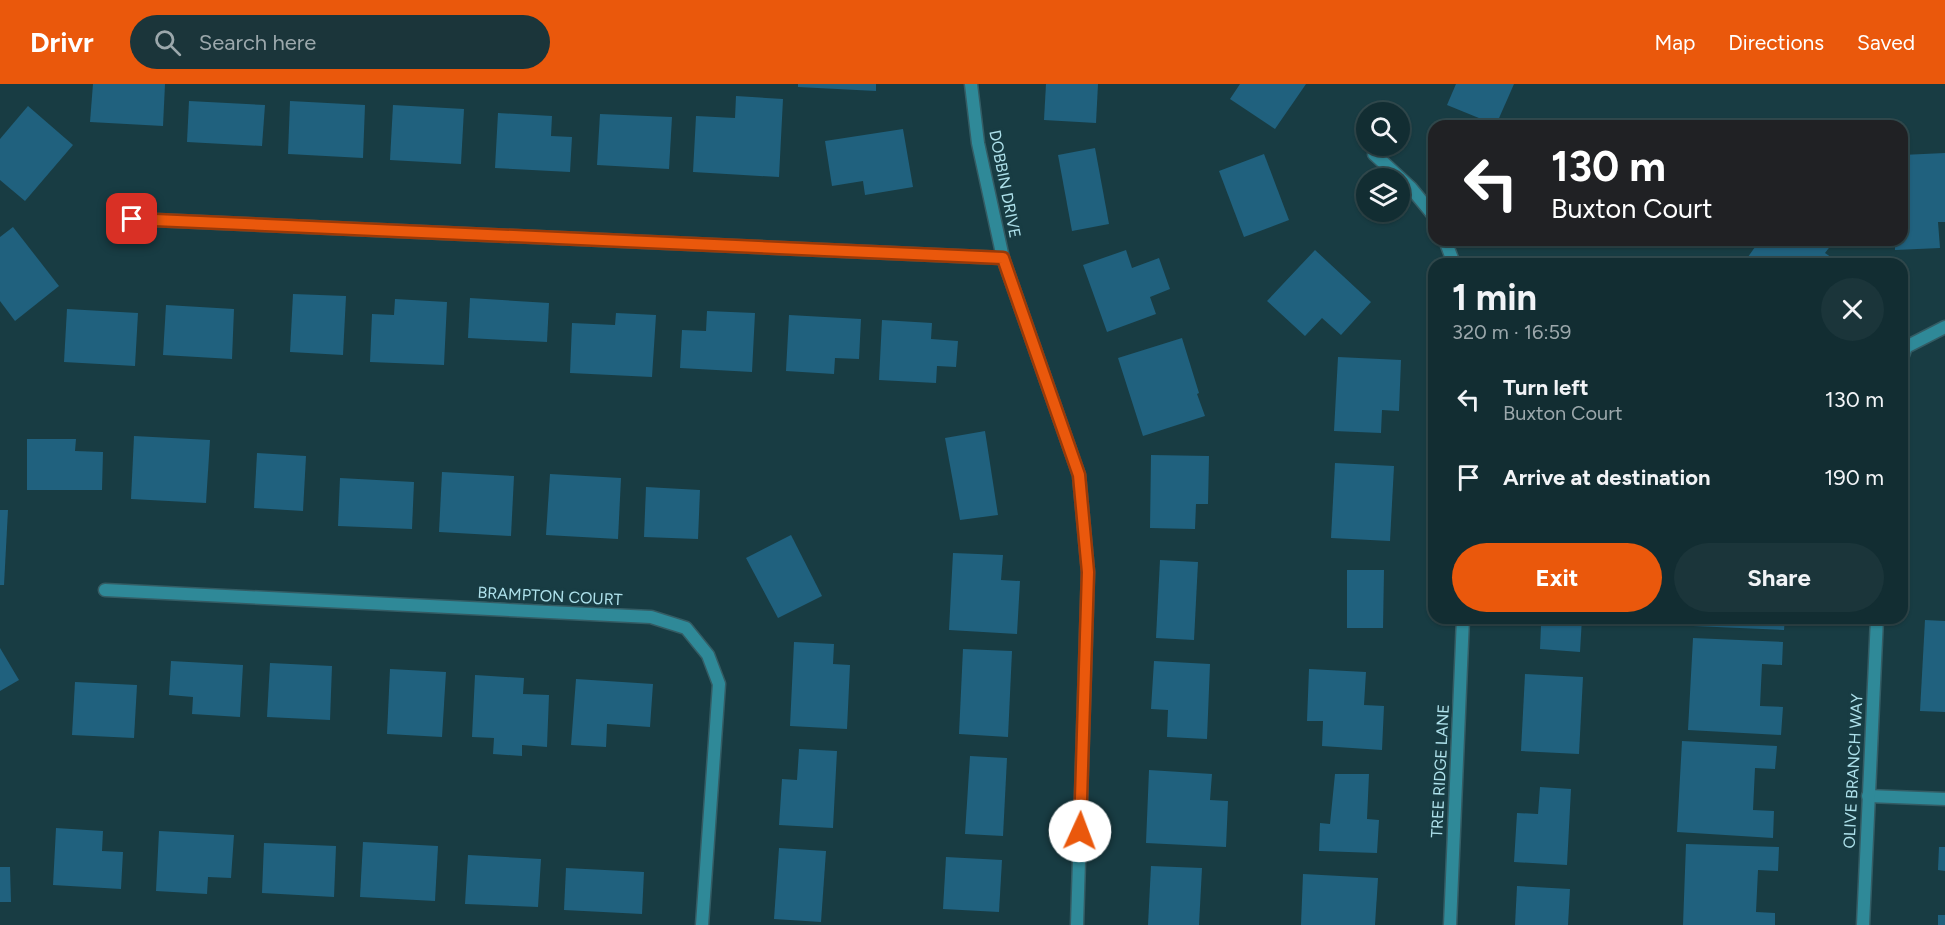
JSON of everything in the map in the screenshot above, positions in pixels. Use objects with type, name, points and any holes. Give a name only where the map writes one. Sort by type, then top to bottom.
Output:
[{"type":"street","name":"DOBBIN DRIVE","points":[[972,84],[978,143],[1003,258],[1079,475],[1088,572],[1077,925]]},
{"type":"street","points":[[1376,156],[1411,188],[1428,209]]},
{"type":"street","points":[[132,219],[1003,258]]},
{"type":"street","points":[[1908,346],[1945,327]]},
{"type":"street","name":"BRAMPTON COURT","points":[[105,590],[651,617],[686,628],[708,655],[719,684],[702,925]]},
{"type":"street","name":"TREE RIDGE LANE","points":[[1450,925],[1463,624]]},
{"type":"street","name":"OLIVE BRANCH WAY","points":[[1863,925],[1877,624]]},
{"type":"street","points":[[1868,796],[1945,799]]},
{"type":"building","points":[[93,84],[165,84],[163,126],[90,122]]},
{"type":"building","points":[[798,84],[876,84],[876,91],[798,87]]},
{"type":"building","points":[[1046,84],[1098,84],[1096,123],[1044,120]]},
{"type":"building","points":[[1240,84],[1306,84],[1275,129],[1230,99]]},
{"type":"building","points":[[1456,84],[1514,84],[1498,120],[1484,120],[1447,105]]},
{"type":"building","points":[[736,96],[783,99],[779,177],[693,172],[696,116],[735,118]]},
{"type":"building","points":[[189,101],[265,105],[262,146],[187,142]]},
{"type":"building","points":[[290,101],[365,105],[363,158],[288,154]]},
{"type":"building","points":[[393,105],[464,109],[461,164],[390,160]]},
{"type":"building","points":[[28,106],[73,145],[25,201],[0,180],[0,139]]},
{"type":"building","points":[[498,113],[552,116],[551,136],[572,137],[570,172],[495,168]]},
{"type":"building","points":[[600,114],[672,117],[669,169],[597,165]]},
{"type":"building","points":[[903,129],[913,187],[865,195],[863,181],[832,186],[825,141]]},
{"type":"building","points":[[1095,148],[1109,224],[1072,231],[1058,155]]},
{"type":"building","points":[[1945,153],[1945,222],[1938,222],[1940,248],[1895,250],[1895,246],[1908,246],[1908,155]]},
{"type":"building","points":[[1264,154],[1289,220],[1244,237],[1219,171]]},
{"type":"building","points":[[13,227],[59,286],[15,321],[0,301],[0,237]]},
{"type":"building","points":[[1756,246],[1830,246],[1825,253],[1832,258],[1747,258]]},
{"type":"building","points":[[1126,250],[1132,268],[1159,258],[1170,289],[1150,297],[1156,314],[1107,332],[1083,265]]},
{"type":"building","points":[[1315,250],[1371,302],[1341,335],[1322,318],[1305,336],[1267,301]]},
{"type":"building","points":[[293,294],[346,296],[343,355],[290,352]]},
{"type":"building","points":[[470,298],[549,303],[547,342],[468,338]]},
{"type":"building","points":[[395,299],[447,302],[444,365],[370,362],[372,314],[394,315]]},
{"type":"building","points":[[166,305],[234,309],[232,359],[163,355]]},
{"type":"building","points":[[67,309],[138,313],[135,366],[64,362]]},
{"type":"building","points":[[707,311],[755,313],[752,372],[680,368],[682,330],[706,331]]},
{"type":"building","points":[[616,313],[656,315],[652,377],[570,373],[572,323],[615,325]]},
{"type":"building","points":[[789,315],[861,319],[859,359],[835,358],[834,374],[786,371]]},
{"type":"building","points":[[882,320],[932,323],[931,339],[958,341],[956,367],[937,366],[936,383],[879,380]]},
{"type":"building","points":[[1182,338],[1205,416],[1143,436],[1118,358]]},
{"type":"building","points":[[1338,357],[1401,360],[1399,411],[1382,410],[1381,433],[1334,431]]},
{"type":"building","points":[[985,431],[998,515],[960,520],[945,438]]},
{"type":"building","points":[[134,436],[210,440],[206,503],[131,499]]},
{"type":"building","points":[[27,439],[76,439],[75,451],[103,452],[102,490],[27,490]]},
{"type":"building","points":[[257,453],[306,456],[303,511],[254,508]]},
{"type":"building","points":[[1151,455],[1209,456],[1208,504],[1196,504],[1195,529],[1150,528]]},
{"type":"building","points":[[1335,463],[1394,466],[1390,541],[1331,538]]},
{"type":"building","points":[[442,472],[514,476],[511,536],[439,532]]},
{"type":"building","points":[[550,474],[621,478],[618,539],[546,535]]},
{"type":"building","points":[[340,478],[414,482],[412,529],[338,526]]},
{"type":"building","points":[[646,487],[700,490],[698,539],[644,537]]},
{"type":"building","points":[[0,510],[8,510],[4,585],[0,585]]},
{"type":"building","points":[[791,535],[822,596],[778,618],[746,558]]},
{"type":"building","points":[[953,553],[1003,555],[1001,580],[1020,581],[1017,634],[949,630]]},
{"type":"building","points":[[1160,560],[1198,562],[1194,640],[1156,638]]},
{"type":"building","points":[[1347,570],[1384,570],[1383,628],[1347,628]]},
{"type":"building","points":[[1925,620],[1945,621],[1945,712],[1920,711]]},
{"type":"building","points":[[1526,624],[1582,624],[1580,652],[1540,649],[1541,625]]},
{"type":"building","points":[[1693,624],[1784,624],[1784,630],[1693,626]]},
{"type":"building","points":[[1693,638],[1783,642],[1782,665],[1762,664],[1760,706],[1783,707],[1781,735],[1688,730]]},
{"type":"building","points":[[794,642],[834,644],[833,664],[850,665],[847,729],[790,726]]},
{"type":"building","points":[[0,648],[19,680],[0,691]]},
{"type":"building","points":[[963,649],[1012,651],[1008,737],[959,734]]},
{"type":"building","points":[[171,661],[243,665],[240,717],[192,714],[193,697],[169,695]]},
{"type":"building","points":[[1154,661],[1210,664],[1207,739],[1167,737],[1168,710],[1151,709]]},
{"type":"building","points":[[270,663],[332,666],[330,720],[267,717]]},
{"type":"building","points":[[390,669],[446,672],[442,737],[387,734]]},
{"type":"building","points":[[1309,669],[1366,672],[1364,705],[1384,706],[1382,750],[1322,746],[1323,721],[1307,721]]},
{"type":"building","points":[[1525,674],[1583,677],[1579,754],[1521,751]]},
{"type":"building","points":[[475,675],[524,678],[523,694],[549,695],[547,747],[522,745],[522,756],[493,754],[494,738],[472,737]]},
{"type":"building","points":[[576,679],[653,684],[650,727],[607,724],[606,747],[571,745]]},
{"type":"building","points":[[75,682],[137,685],[134,738],[72,735]]},
{"type":"building","points":[[1682,741],[1777,746],[1775,769],[1755,768],[1753,810],[1774,811],[1773,838],[1677,832]]},
{"type":"building","points":[[799,749],[837,751],[833,828],[779,825],[782,779],[797,780]]},
{"type":"building","points":[[970,756],[1007,758],[1003,836],[965,834]]},
{"type":"building","points":[[1149,770],[1212,774],[1210,800],[1228,801],[1226,847],[1146,843]]},
{"type":"building","points":[[1335,774],[1369,774],[1367,819],[1379,820],[1377,853],[1319,851],[1320,823],[1330,824]]},
{"type":"building","points":[[1540,787],[1571,789],[1567,865],[1514,862],[1517,813],[1538,814]]},
{"type":"building","points":[[56,828],[103,831],[102,851],[123,852],[121,889],[53,885]]},
{"type":"building","points":[[159,831],[234,835],[231,878],[208,877],[207,894],[156,891]]},
{"type":"building","points":[[363,842],[438,846],[435,901],[360,897]]},
{"type":"building","points":[[264,843],[336,846],[334,897],[262,893]]},
{"type":"building","points":[[1686,844],[1779,847],[1778,871],[1758,870],[1756,912],[1775,913],[1775,925],[1683,925]]},
{"type":"building","points":[[1939,847],[1945,847],[1945,871],[1938,870]]},
{"type":"building","points":[[779,848],[826,851],[821,922],[774,919]]},
{"type":"building","points":[[468,855],[541,859],[538,907],[465,904]]},
{"type":"building","points":[[946,857],[1002,860],[999,912],[943,909]]},
{"type":"building","points":[[1151,866],[1202,868],[1199,925],[1148,925]]},
{"type":"building","points":[[0,867],[10,867],[11,902],[0,902]]},
{"type":"building","points":[[566,868],[644,872],[642,914],[564,910]]},
{"type":"building","points":[[1303,874],[1378,878],[1375,925],[1301,925]]},
{"type":"building","points":[[1517,886],[1570,889],[1568,925],[1515,925]]},
{"type":"building","points":[[1938,915],[1945,915],[1945,925],[1938,925]]},
{"type":"route","points":[[132,219],[1003,258],[1079,475],[1088,572],[1080,831]]}]
